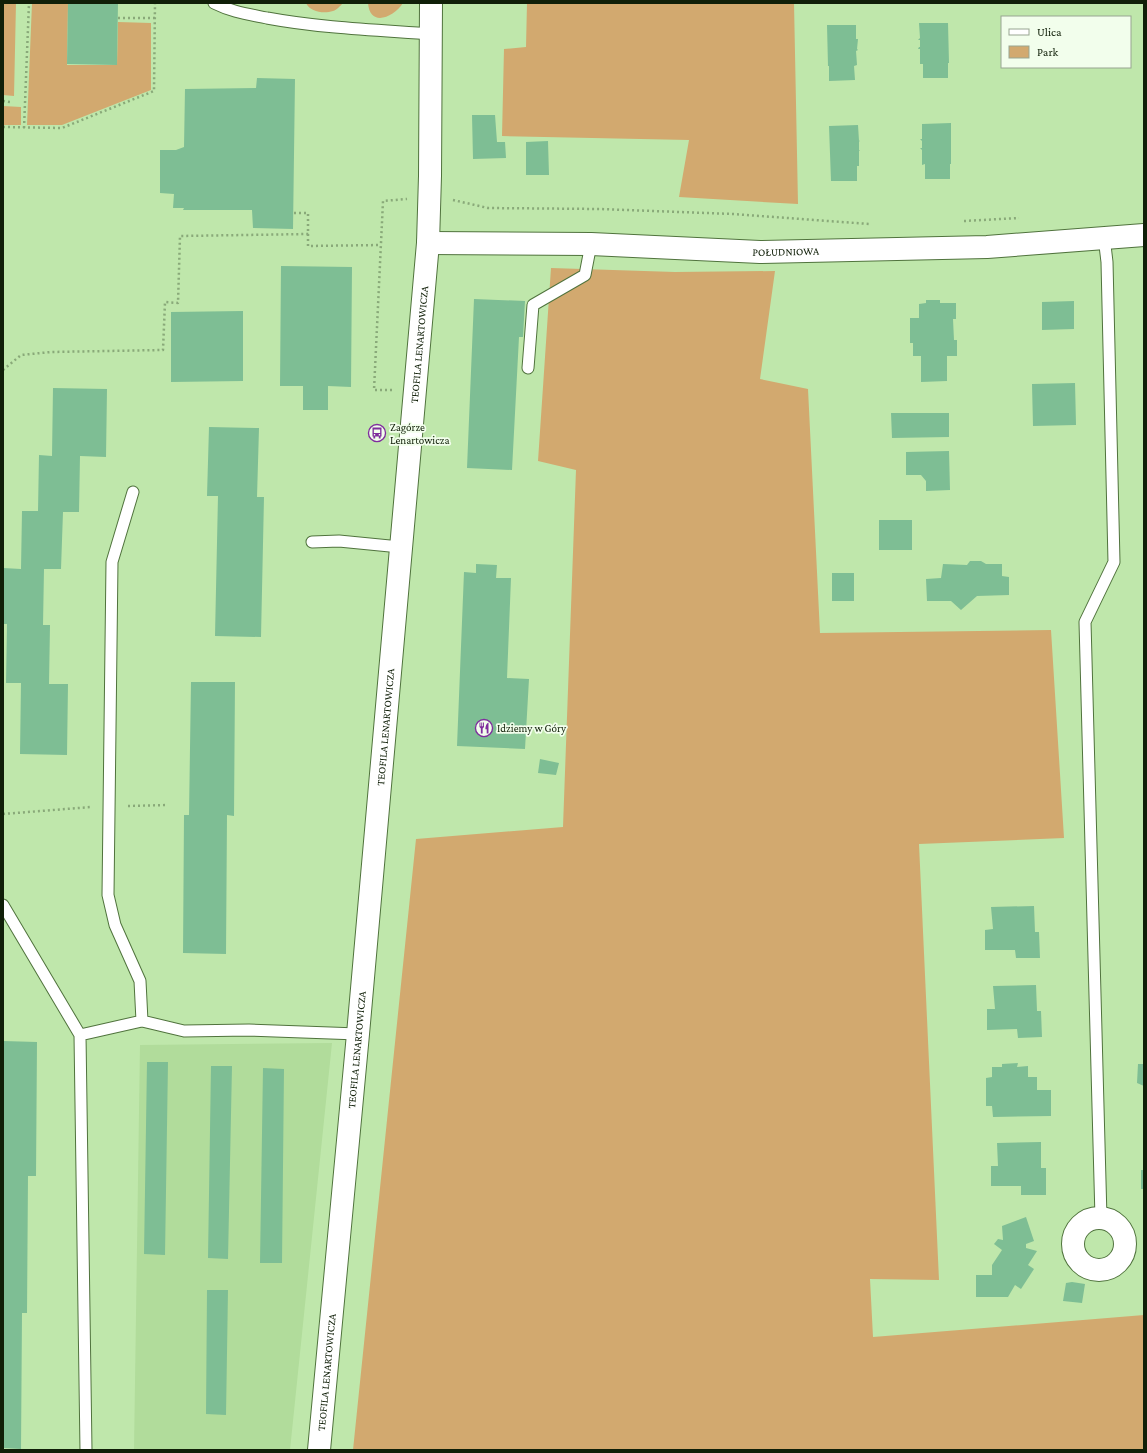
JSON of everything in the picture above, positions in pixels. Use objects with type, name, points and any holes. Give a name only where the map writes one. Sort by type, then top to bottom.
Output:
[{"type":"street","name":"TEOFILA LENARTOWICZA","points":[[319,1450],[358,1034],[428,243],[431,3]]},
{"type":"street","name":"POŁUDNIOWA","points":[[428,243],[591,244],[760,252],[987,247],[1144,235]]},
{"type":"lane","points":[[214,3],[228,10],[286,22],[352,30],[431,34]]},
{"type":"lane","points":[[1101,1218],[1085,622],[1114,562],[1106,262],[1104,237]]},
{"type":"lane","points":[[528,368],[534,306],[585,275],[591,244]]},
{"type":"lane","points":[[133,492],[112,562],[108,895],[115,925],[140,981],[142,1021]]},
{"type":"lane","points":[[312,542],[339,541],[400,547]]},
{"type":"lane","points":[[3,905],[80,1035],[86,1450]]},
{"type":"lane","points":[[80,1035],[142,1021],[184,1030],[249,1030],[358,1034]]},
{"type":"path","points":[[24,128],[29,3]]},
{"type":"path","points":[[3,127],[62,128],[154,91],[155,3]]},
{"type":"path","points":[[118,18],[154,18]]},
{"type":"path","points":[[3,101],[10,102]]},
{"type":"path","points":[[452,200],[488,208],[616,209],[733,214],[872,224]]},
{"type":"path","points":[[374,390],[383,201]]},
{"type":"path","points":[[294,213],[308,212],[308,246],[381,245]]},
{"type":"path","points":[[964,222],[1025,218]]},
{"type":"path","points":[[3,370],[21,355],[51,352],[163,350],[164,302],[178,303],[180,236],[309,234]]},
{"type":"path","points":[[3,814],[110,806],[168,805]]},
{"type":"shaded area","points":[[332,1043],[290,1450],[134,1450],[140,1045]]},
{"type":"green space","points":[[3,3],[16,3],[14,96],[3,95]]},
{"type":"green space","points":[[32,3],[68,3],[67,65],[117,65],[118,22],[151,23],[151,90],[62,125],[27,125]]},
{"type":"green space","points":[[306,3],[343,3],[338,8],[329,12],[318,12]]},
{"type":"green space","points":[[368,3],[403,3],[388,16],[378,18],[373,16]]},
{"type":"green space","points":[[527,3],[794,3],[798,204],[679,197],[689,140],[502,136],[504,49],[526,47]]},
{"type":"green space","points":[[3,106],[21,107],[21,125],[3,125]]},
{"type":"green space","points":[[551,268],[675,272],[775,271],[760,379],[808,389],[820,633],[1051,630],[1064,838],[919,844],[939,1280],[870,1279],[873,1337],[1144,1315],[1144,1450],[353,1450],[416,839],[563,827],[576,470],[538,461]]},
{"type":"building","points":[[68,3],[118,3],[117,65],[67,64]]},
{"type":"building","points":[[919,23],[948,23],[948,78],[923,78],[923,64],[920,64],[920,49],[918,49],[920,47],[920,40],[918,40],[920,38]]},
{"type":"building","points":[[827,25],[856,25],[858,50],[856,51],[857,65],[854,66],[855,80],[829,81]]},
{"type":"building","points":[[257,78],[295,79],[293,229],[253,228],[252,210],[183,210],[184,208],[173,208],[174,194],[160,193],[160,150],[176,150],[184,147],[185,89],[256,88]]},
{"type":"building","points":[[472,115],[495,115],[497,142],[505,142],[506,158],[473,159]]},
{"type":"building","points":[[951,123],[950,179],[925,179],[925,164],[922,165],[922,150],[920,148],[922,148],[922,141],[920,139],[922,139],[922,124]]},
{"type":"building","points":[[858,125],[860,150],[859,166],[857,166],[857,181],[831,181],[829,126]]},
{"type":"building","points":[[548,141],[549,175],[526,175],[526,142]]},
{"type":"building","points":[[281,266],[352,267],[351,387],[328,386],[328,410],[303,410],[303,386],[280,386]]},
{"type":"building","points":[[474,299],[525,301],[523,337],[519,337],[512,470],[467,468]]},
{"type":"building","points":[[926,300],[940,300],[940,303],[956,303],[956,319],[953,319],[954,340],[957,340],[957,356],[947,356],[947,381],[921,382],[921,356],[913,356],[913,343],[910,343],[910,318],[919,318],[919,304],[926,303]]},
{"type":"building","points":[[1074,301],[1074,329],[1042,330],[1042,302]]},
{"type":"building","points":[[243,311],[243,381],[171,382],[171,312]]},
{"type":"building","points":[[1075,383],[1076,425],[1033,426],[1032,384]]},
{"type":"building","points":[[53,388],[107,389],[106,457],[80,456],[79,512],[63,512],[61,569],[44,569],[43,625],[50,625],[49,684],[68,684],[67,755],[20,754],[21,683],[6,683],[7,624],[3,624],[3,568],[21,569],[22,511],[38,511],[39,455],[52,456]]},
{"type":"building","points":[[891,413],[949,413],[949,437],[892,438]]},
{"type":"building","points":[[209,427],[259,428],[257,497],[264,497],[261,637],[215,636],[218,496],[207,496]]},
{"type":"building","points":[[949,451],[950,490],[926,491],[926,481],[921,475],[906,475],[906,452]]},
{"type":"building","points":[[879,520],[912,520],[912,550],[879,550]]},
{"type":"building","points":[[970,561],[981,561],[986,564],[1002,564],[1002,576],[1009,577],[1009,595],[977,596],[961,610],[951,601],[927,601],[926,579],[941,578],[943,564],[967,565]]},
{"type":"building","points":[[476,564],[497,565],[496,578],[511,578],[507,678],[529,679],[525,749],[457,746],[464,572],[476,573]]},
{"type":"building","points":[[832,573],[854,573],[854,601],[832,601]]},
{"type":"building","points":[[191,682],[235,682],[234,816],[227,815],[226,954],[183,953],[184,815],[189,815]]},
{"type":"building","points":[[540,759],[559,763],[556,775],[538,773]]},
{"type":"building","points":[[1034,906],[1035,932],[1039,932],[1040,958],[1016,958],[1015,950],[985,950],[985,930],[993,929],[991,907]]},
{"type":"building","points":[[1036,985],[1037,1011],[1041,1011],[1042,1037],[1018,1038],[1017,1029],[987,1030],[987,1009],[995,1009],[993,986]]},
{"type":"building","points":[[3,1041],[37,1042],[36,1176],[28,1176],[27,1313],[22,1313],[21,1449],[3,1448]]},
{"type":"building","points":[[147,1062],[168,1062],[165,1255],[144,1254]]},
{"type":"building","points":[[1018,1063],[1017,1067],[1028,1066],[1028,1077],[1037,1077],[1037,1090],[1051,1090],[1051,1116],[993,1117],[992,1106],[986,1106],[986,1078],[992,1077],[992,1067],[1002,1067],[1002,1064]]},
{"type":"building","points":[[1138,1064],[1144,1064],[1144,1086],[1137,1083]]},
{"type":"building","points":[[211,1066],[232,1066],[228,1259],[208,1258]]},
{"type":"building","points":[[263,1068],[284,1069],[282,1263],[260,1263]]},
{"type":"building","points":[[1041,1142],[1041,1168],[1046,1168],[1046,1195],[1021,1195],[1021,1186],[991,1186],[991,1166],[998,1166],[997,1143]]},
{"type":"building","points":[[1141,1170],[1144,1170],[1144,1189],[1141,1189]]},
{"type":"building","points":[[1026,1217],[1034,1241],[1026,1244],[1026,1248],[1037,1251],[1028,1265],[1034,1269],[1021,1289],[1015,1285],[1008,1297],[976,1297],[976,1275],[992,1275],[992,1265],[1002,1250],[994,1244],[998,1239],[1003,1240],[1002,1226]]},
{"type":"building","points":[[1072,1282],[1085,1284],[1082,1303],[1063,1301],[1066,1283]]},
{"type":"building","points":[[207,1290],[228,1290],[226,1415],[206,1414]]},
{"type":"place","name":"Zagórze Lenartowicza","points":[[377,433]]},
{"type":"place","name":"Idziemy w Góry","points":[[484,728]]}]
